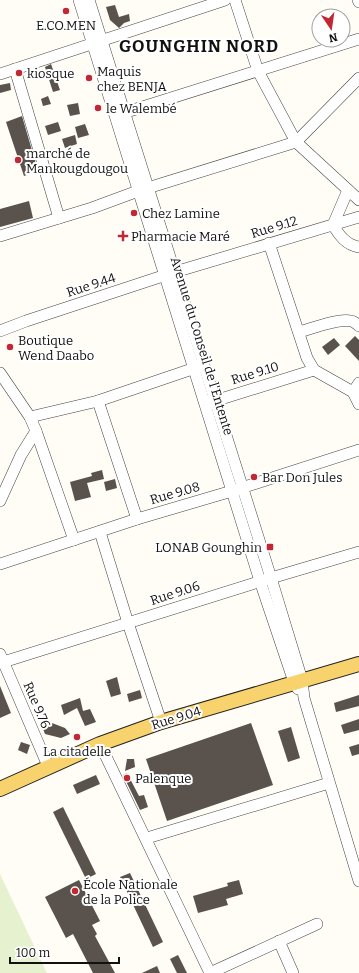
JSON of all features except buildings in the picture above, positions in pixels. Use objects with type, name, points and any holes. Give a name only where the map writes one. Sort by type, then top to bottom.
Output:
[{"type":"main road","name":"Rue 9.04","points":[[0,789],[48,766],[100,744],[161,722],[359,664]]},
{"type":"street","name":"Avenue du Conseil de l'Entente","points":[[79,0],[97,42],[120,114],[265,579],[304,698],[359,881]]},
{"type":"street","name":"Avenue du Conseil de l'Entente","points":[[89,0],[97,42]]},
{"type":"street","points":[[0,74],[225,0]]},
{"type":"street","points":[[235,0],[258,71],[296,142],[359,200]]},
{"type":"street","points":[[120,114],[359,39]]},
{"type":"street","points":[[15,69],[59,218]]},
{"type":"street","points":[[0,236],[296,142],[359,78]]},
{"type":"street","points":[[348,190],[333,225],[349,243],[359,247]]},
{"type":"street","name":"Rue 9.12","points":[[170,274],[359,217]]},
{"type":"street","points":[[269,243],[307,358],[314,370],[356,388],[359,404]]},
{"type":"street","name":"Rue 9.44","points":[[26,321],[170,274]]},
{"type":"street","points":[[0,324],[26,321]]},
{"type":"street","points":[[0,331],[26,321]]},
{"type":"street","points":[[299,332],[340,321],[351,321],[359,326]]},
{"type":"street","points":[[30,417],[98,401],[199,367]]},
{"type":"street","name":"Rue 9.10","points":[[210,402],[314,370]]},
{"type":"street","points":[[0,373],[30,417],[74,540]]},
{"type":"street","points":[[98,401],[137,519]]},
{"type":"street","points":[[0,501],[21,455],[36,431]]},
{"type":"street","name":"Rue 9.08","points":[[0,564],[137,519],[237,490],[359,450]]},
{"type":"street","points":[[100,532],[161,722]]},
{"type":"street","name":"Rue 9.06","points":[[1,660],[128,623],[265,579],[359,552]]},
{"type":"street","name":"Rue 9.76","points":[[1,660],[48,766]]},
{"type":"street","points":[[100,744],[147,838],[210,973],[317,924]]},
{"type":"street","points":[[147,838],[329,783]]},
{"type":"street","points":[[279,941],[293,973]]},
{"type":"green space","points":[[0,874],[45,969],[47,973],[0,973]]},
{"type":"place","name":"E.CO.MEN","points":[[66,11]]},
{"type":"place","name":"kiosque","points":[[19,73]]},
{"type":"place","name":"Maquis chez BENJA","points":[[89,78]]},
{"type":"place","name":"le Walembé","points":[[98,108]]},
{"type":"place","name":"marché de Mankougdougou","points":[[18,160]]},
{"type":"place","name":"Chez Lamine","points":[[134,213]]},
{"type":"place","name":"Pharmacie Maré","points":[[123,236]]},
{"type":"place","name":"Boutique Wend Daabo","points":[[10,347]]},
{"type":"place","name":"Bar Don Jules","points":[[254,477]]},
{"type":"place","name":"LONAB Gounghin","points":[[270,547]]},
{"type":"place","name":"La citadelle","points":[[77,737]]},
{"type":"place","name":"Palenque","points":[[127,778]]},
{"type":"place","name":"École Nationale de la Police","points":[[75,891]]},
{"type":"district","name":"GOUNGHIN NORD","points":[[199,46]]}]
